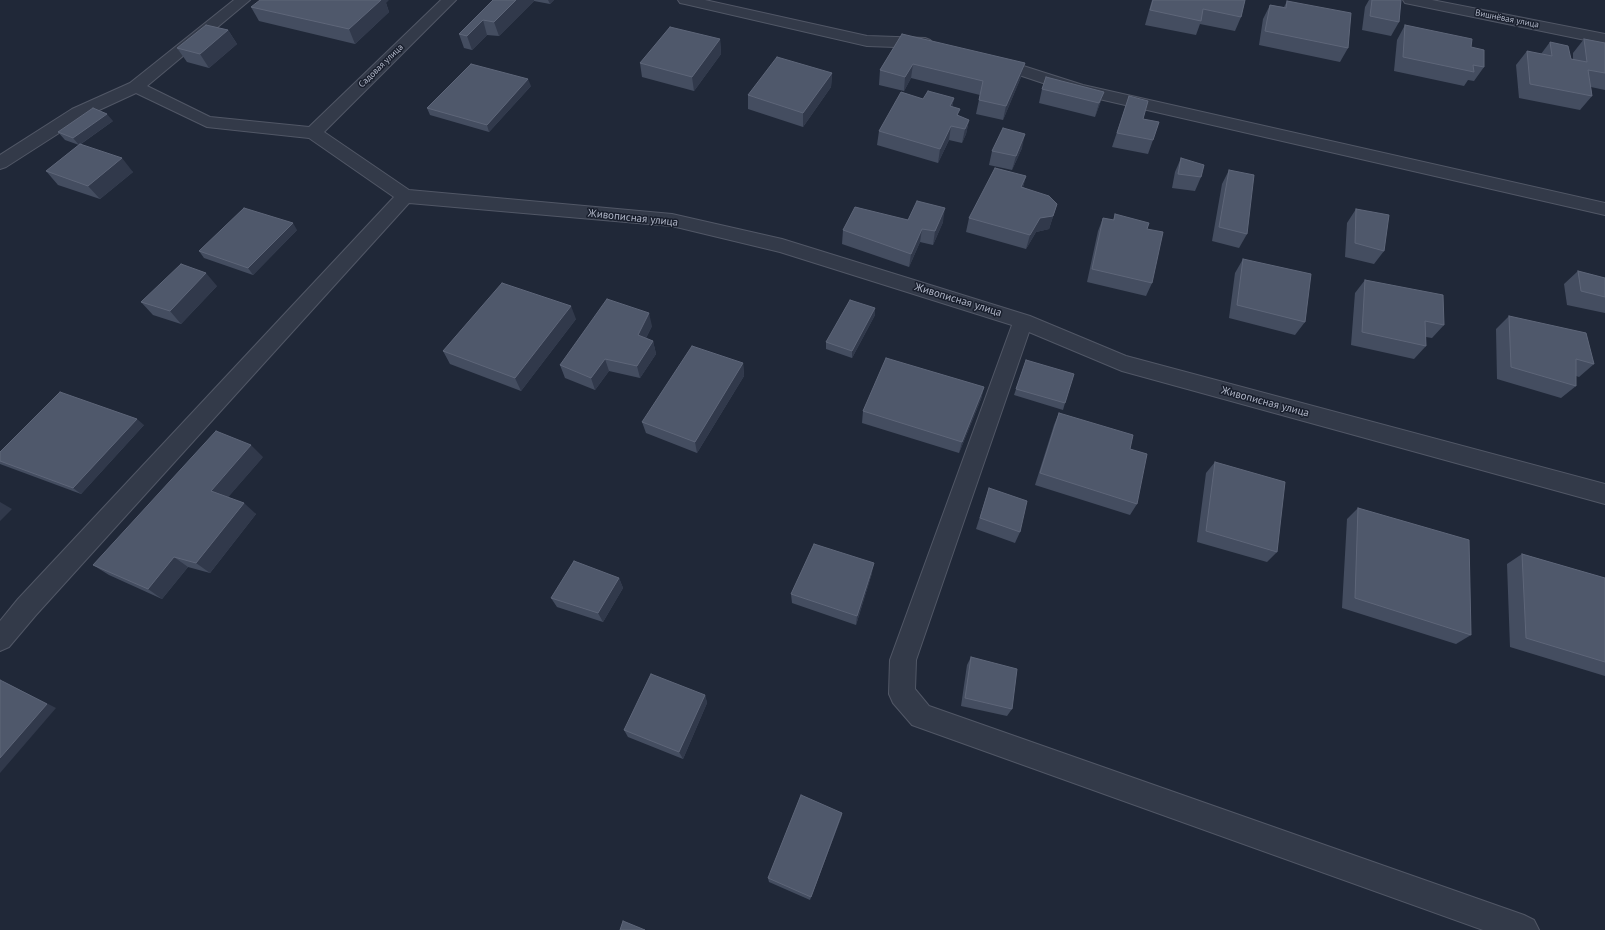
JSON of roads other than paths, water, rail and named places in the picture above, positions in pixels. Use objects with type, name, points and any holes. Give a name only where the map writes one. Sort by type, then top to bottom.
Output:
[{"type":"street","points":[[0,163],[78,113],[136,87],[243,0]]},
{"type":"street","name":"Садовая улица","points":[[313,133],[449,0]]},
{"type":"street","points":[[685,0],[867,41],[936,44],[944,46]]},
{"type":"street","name":"Вишнёвая улица","points":[[1410,0],[1605,39]]},
{"type":"street","points":[[981,58],[1079,90],[1605,210]]},
{"type":"street","points":[[136,87],[207,122],[313,133]]},
{"type":"street","name":"Живописная улица","points":[[313,133],[405,196],[672,220],[782,246],[1023,321],[1122,363],[1605,494]]},
{"type":"street","points":[[0,639],[27,607],[405,196]]},
{"type":"street","points":[[1023,321],[903,660],[902,694],[921,716],[1524,930]]}]
